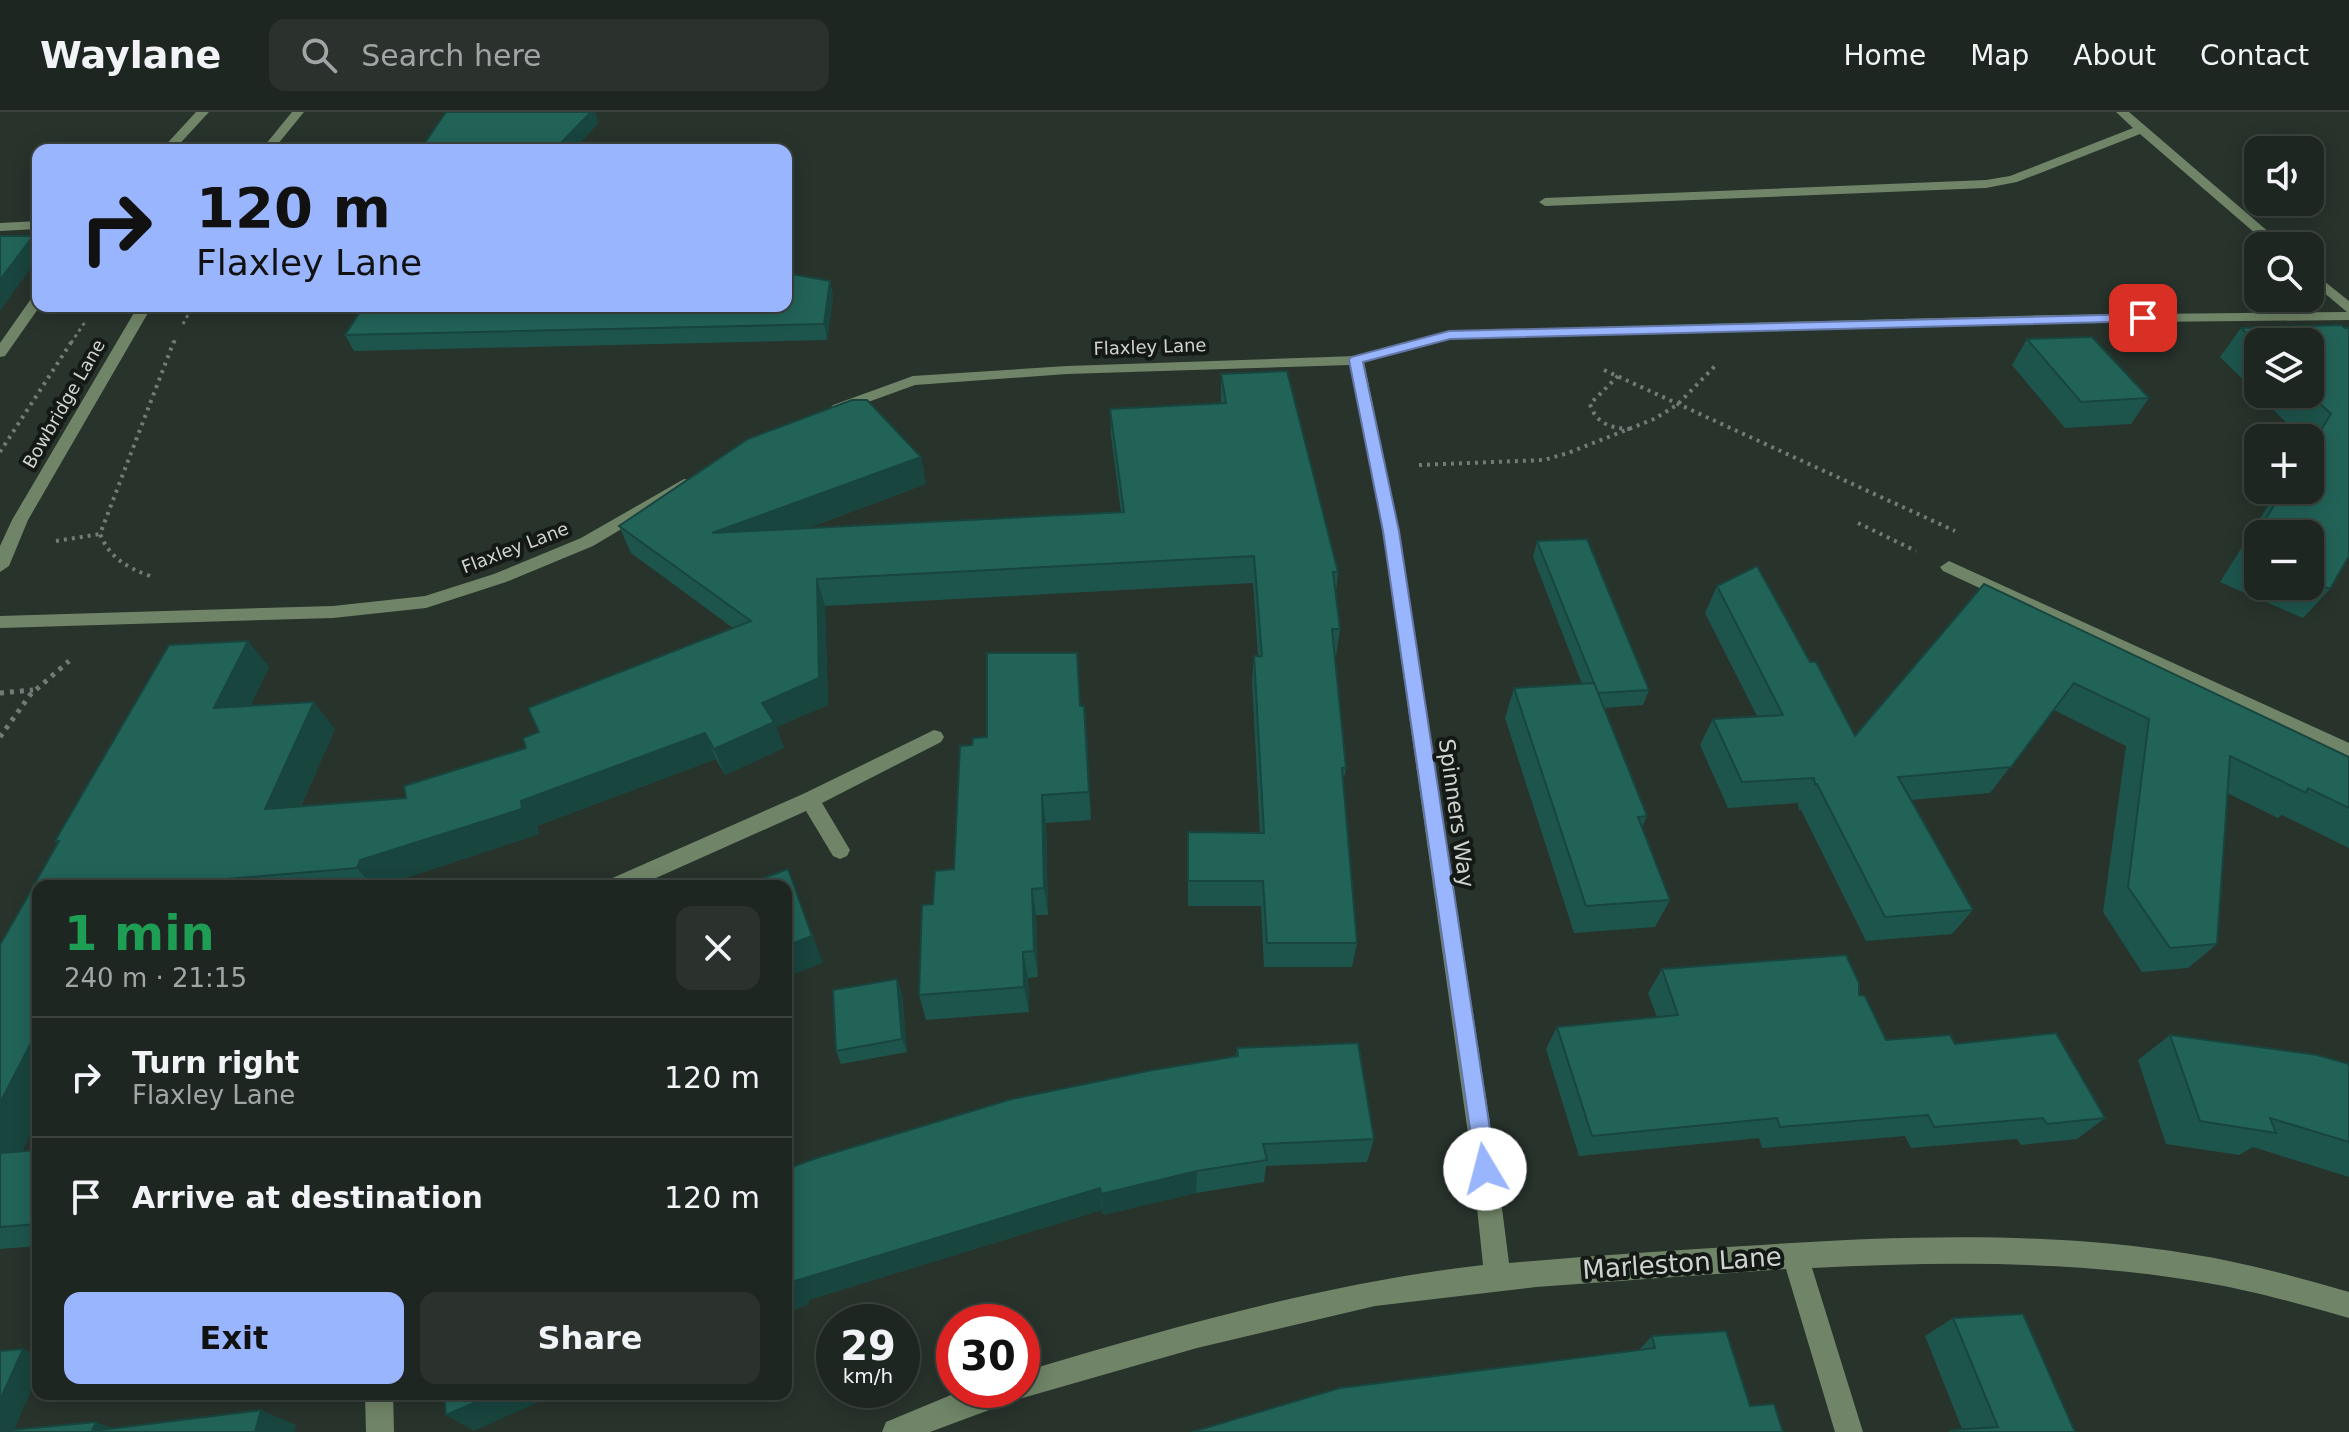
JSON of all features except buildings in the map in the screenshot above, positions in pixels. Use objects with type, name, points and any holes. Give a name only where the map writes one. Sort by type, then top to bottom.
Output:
[{"type":"street","points":[[173,144],[203,112]]},
{"type":"street","points":[[272,144],[298,112]]},
{"type":"street","points":[[2122,112],[2262,232]]},
{"type":"street","points":[[1545,202],[1986,184],[2013,179],[2141,129]]},
{"type":"street","points":[[0,227],[32,225]]},
{"type":"street","points":[[2324,286],[2349,308]]},
{"type":"street","points":[[0,353],[32,308]]},
{"type":"street","name":"Bowbridge Lane","points":[[0,566],[20,520],[141,312]]},
{"type":"street","name":"Flaxley Lane","points":[[818,416],[913,381],[1067,370],[1356,360],[1449,335],[2349,316]]},
{"type":"street","name":"Spinners Way","points":[[1356,360],[1405,625],[1483,1154],[1497,1275]]},
{"type":"street","name":"Flaxley Lane","points":[[0,622],[333,612],[426,602],[500,578],[587,542],[700,474]]},
{"type":"street","points":[[1949,567],[2349,752]]},
{"type":"street","points":[[630,880],[810,800],[934,737]]},
{"type":"street","points":[[810,800],[840,850]]},
{"type":"street","name":"Marleston Lane","points":[[1040,1381],[1181,1339],[1373,1294],[1497,1275],[1795,1255],[1927,1250],[2025,1251],[2177,1263],[2349,1305]]},
{"type":"street","points":[[1795,1255],[1849,1432]]},
{"type":"street","points":[[379,1400],[380,1432]]},
{"type":"street","points":[[896,1432],[953,1408]]},
{"type":"path","points":[[155,578],[121,566],[105,550],[100,534],[178,333],[190,312]]},
{"type":"path","points":[[0,452],[89,318]]},
{"type":"path","points":[[1378,467],[1544,460],[1639,428],[1677,405],[1723,358],[1746,327]]},
{"type":"path","points":[[1604,370],[1958,532]]},
{"type":"path","points":[[1618,376],[1596,395],[1590,404],[1592,415],[1613,428],[1639,428]]},
{"type":"path","points":[[1858,523],[1949,567]]},
{"type":"path","points":[[0,737],[41,680],[77,656]]},
{"type":"path","points":[[0,693],[33,690]]},
{"type":"route","points":[[1485,1169],[1391,531],[1356,360],[1449,335],[2143,318]]}]
